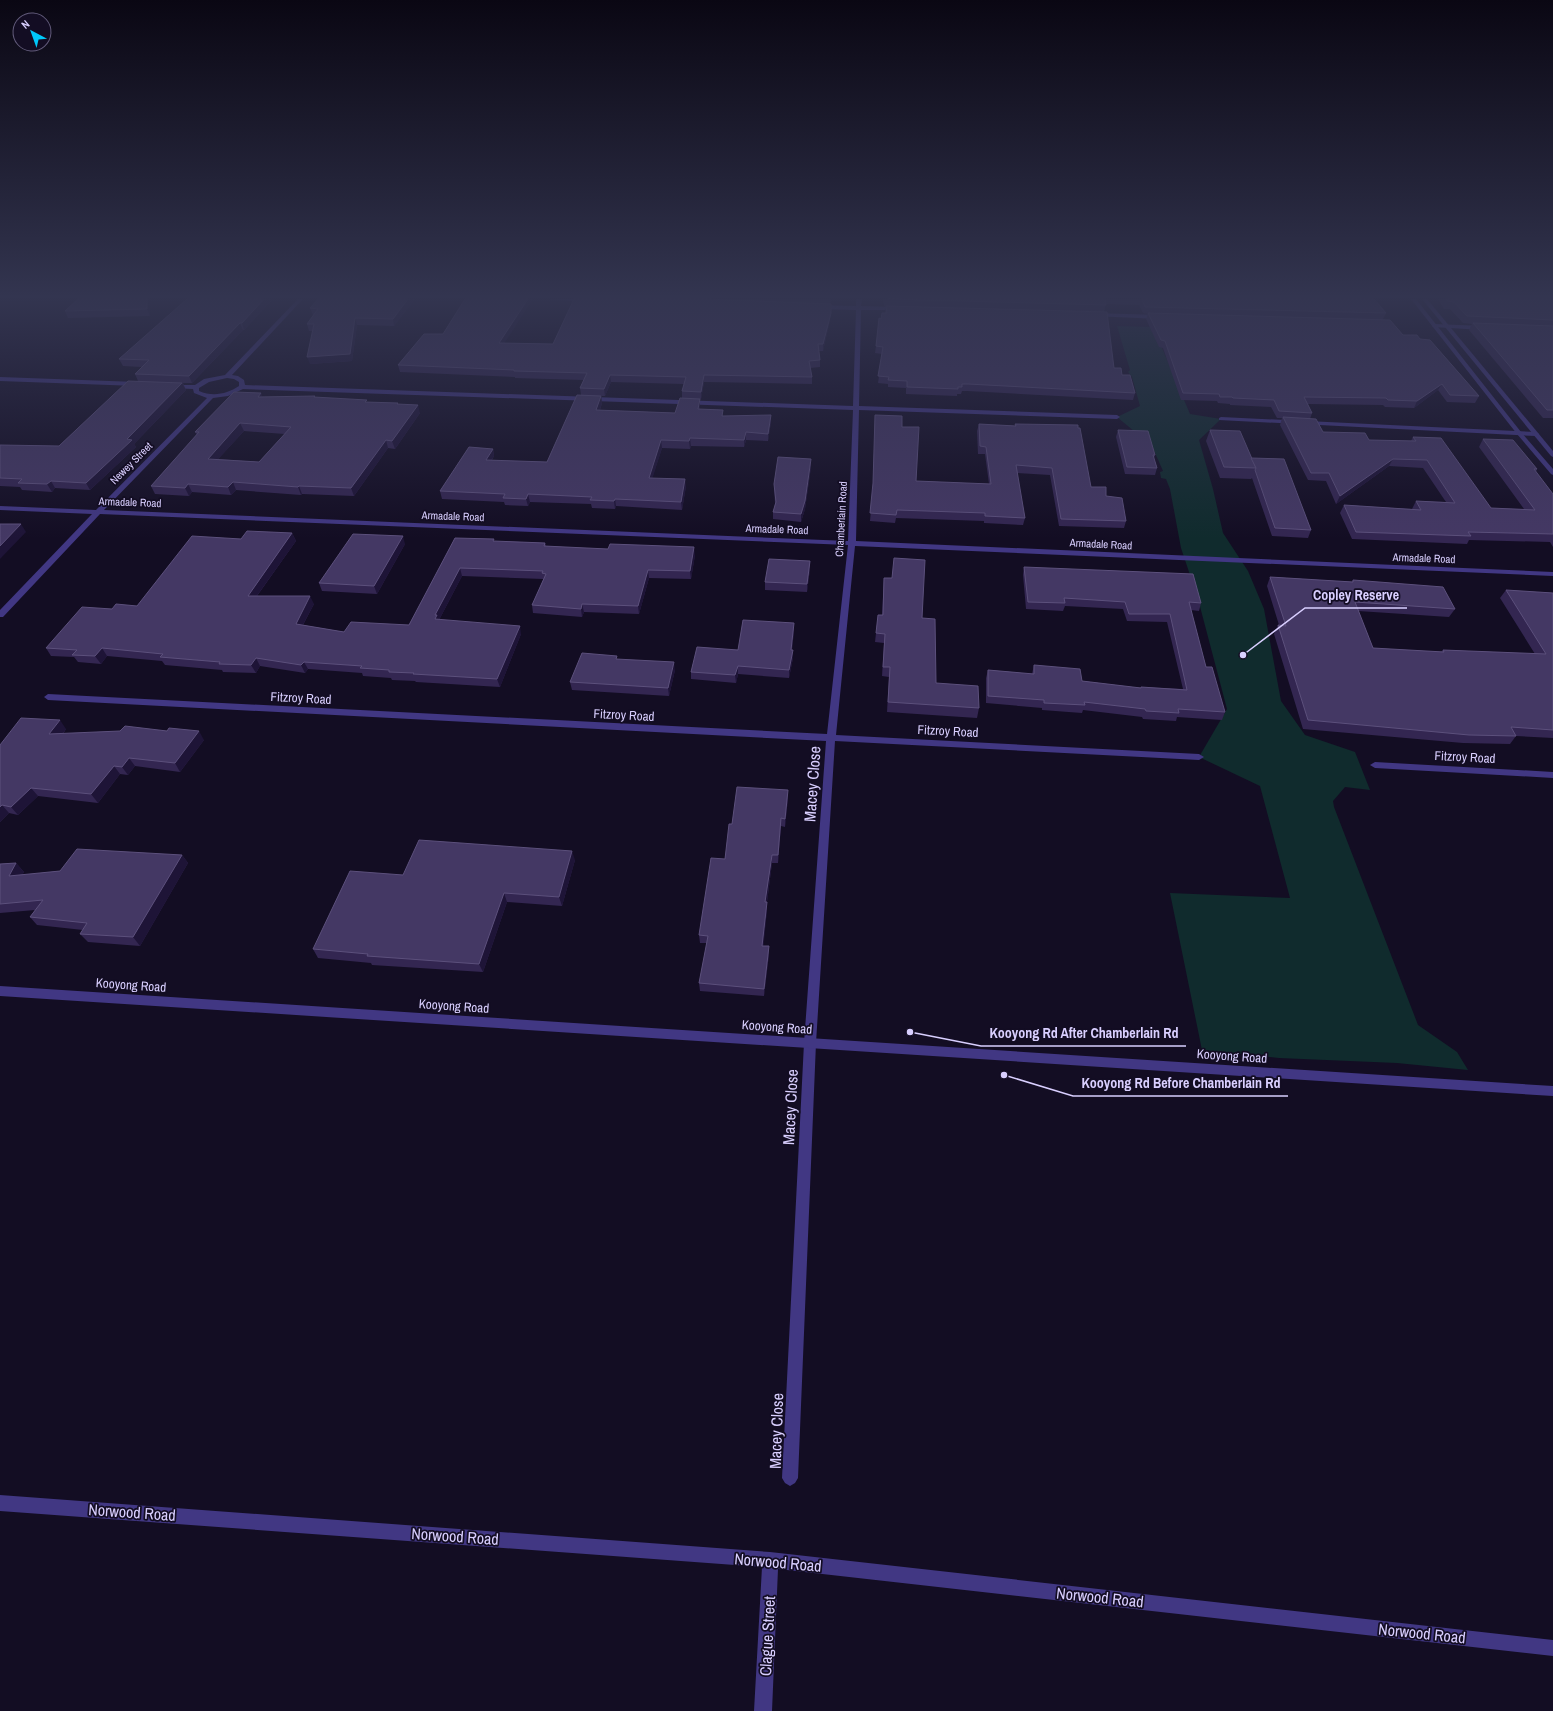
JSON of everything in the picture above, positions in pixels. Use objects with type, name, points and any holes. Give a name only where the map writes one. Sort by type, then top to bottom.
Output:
[{"type":"street","points":[[0,379],[142,385]]},
{"type":"street","points":[[166,386],[196,387],[211,379]]},
{"type":"street","points":[[239,379],[242,381],[242,387]]},
{"type":"street","name":"Chamberlain Road","points":[[830,739],[852,543],[857,379]]},
{"type":"street","points":[[1476,379],[1553,473]]},
{"type":"street","points":[[1490,379],[1553,455]]},
{"type":"street","points":[[196,387],[196,392],[202,396],[211,397],[225,395],[237,391],[242,387],[1117,417]]},
{"type":"street","name":"Newey Street","points":[[0,615],[98,512],[211,397]]},
{"type":"street","points":[[1222,419],[1536,434]]},
{"type":"street","name":"Armadale Road","points":[[0,508],[852,543],[1553,574]]},
{"type":"street","name":"Fitzroy Road","points":[[48,697],[830,739],[1199,757]]},
{"type":"street","name":"Macey Close","points":[[790,1478],[810,1043],[830,739]]},
{"type":"street","name":"Fitzroy Road","points":[[1375,765],[1553,775]]},
{"type":"street","name":"Kooyong Road","points":[[0,991],[1553,1091]]},
{"type":"street","name":"Norwood Road","points":[[0,1503],[770,1560],[1553,1648]]},
{"type":"street","name":"Clague Street","points":[[763,1711],[770,1560]]},
{"type":"green space","points":[[1133,379],[1175,379],[1190,414],[1221,419],[1199,440],[1213,489],[1223,533],[1248,571],[1264,609],[1281,701],[1305,735],[1355,752],[1370,790],[1345,787],[1333,801],[1334,807],[1418,1025],[1457,1052],[1468,1070],[1397,1063],[1279,1058],[1202,1050],[1170,893],[1290,898],[1260,786],[1199,757],[1227,709],[1198,599],[1181,548],[1170,489],[1166,479],[1161,478],[1160,472],[1163,471],[1152,446],[1117,417],[1140,406]]},
{"type":"building","points":[[584,379],[608,379],[604,389],[580,388]]},
{"type":"building","points":[[685,379],[703,379],[701,392],[682,391]]},
{"type":"building","points":[[1131,379],[1135,393],[968,384],[962,384],[962,387],[958,387],[958,389],[907,387],[907,381],[888,380]]},
{"type":"building","points":[[1178,379],[1464,379],[1479,396],[1450,395],[1442,384],[1417,401],[1388,400],[1386,398],[1304,397],[1312,413],[1279,411],[1274,400],[1220,397],[1219,394],[1183,393]]},
{"type":"building","points":[[1521,379],[1553,379],[1553,410],[1547,410]]},
{"type":"building","points":[[128,381],[182,383],[127,439],[132,440],[86,483],[51,481],[47,484],[18,483],[22,479],[0,478],[0,445],[59,446]]},
{"type":"building","points":[[234,392],[261,393],[258,397],[315,396],[314,397],[367,400],[365,402],[418,405],[392,441],[386,440],[351,488],[298,487],[233,482],[228,487],[188,484],[185,488],[151,486],[199,432],[195,432]],"holes":[[[240,423],[291,427],[259,462],[208,459]]]},
{"type":"building","points":[[577,395],[601,396],[596,410],[675,413],[680,398],[700,399],[698,409],[723,410],[722,416],[771,415],[768,434],[746,432],[744,440],[690,438],[689,441],[661,440],[649,478],[685,479],[681,502],[615,499],[614,501],[590,500],[592,497],[528,494],[526,499],[503,498],[505,494],[440,491],[469,447],[493,449],[486,460],[547,462]]},
{"type":"building","points":[[875,415],[902,416],[902,427],[919,427],[916,481],[991,484],[986,447],[980,446],[979,424],[1016,426],[1015,424],[1078,425],[1078,428],[1080,428],[1091,487],[1106,487],[1106,496],[1122,498],[1126,521],[1061,519],[1052,468],[1016,465],[1025,518],[985,516],[985,513],[897,510],[896,515],[870,513],[873,483]]},
{"type":"building","points":[[1283,417],[1316,419],[1323,432],[1365,433],[1369,440],[1416,441],[1413,437],[1441,438],[1491,508],[1535,510],[1483,439],[1513,440],[1537,469],[1534,469],[1553,494],[1553,534],[1468,532],[1471,536],[1356,532],[1344,505],[1421,510],[1416,501],[1455,503],[1427,460],[1393,459],[1340,496],[1329,473],[1311,473]]},
{"type":"building","points":[[1118,430],[1148,431],[1157,468],[1127,467]]},
{"type":"building","points":[[1210,430],[1240,431],[1256,468],[1224,467]]},
{"type":"building","points":[[778,457],[811,459],[805,501],[801,514],[773,512],[776,502],[774,484]]},
{"type":"building","points":[[1251,458],[1284,459],[1311,530],[1275,528],[1255,470],[1256,468]]},
{"type":"building","points":[[0,524],[21,524],[0,546]]},
{"type":"building","points":[[247,531],[292,533],[248,596],[310,596],[296,624],[344,632],[351,622],[409,625],[455,538],[494,539],[493,541],[545,543],[544,546],[608,549],[610,544],[694,547],[690,571],[648,570],[638,606],[582,604],[581,609],[532,605],[546,574],[542,573],[543,571],[460,568],[435,615],[437,615],[435,619],[520,626],[497,679],[389,672],[389,670],[360,668],[362,666],[304,662],[301,665],[256,658],[251,665],[219,664],[220,662],[160,657],[163,654],[102,648],[95,656],[72,655],[77,650],[46,648],[82,607],[112,609],[116,604],[137,606],[192,536],[241,539]]},
{"type":"building","points":[[353,534],[403,536],[374,586],[319,583]]},
{"type":"building","points":[[894,558],[925,560],[922,618],[935,619],[936,683],[978,686],[979,708],[888,702],[890,667],[883,667],[885,634],[876,633],[878,615],[883,615],[884,578],[892,578]]},
{"type":"building","points":[[769,559],[810,561],[807,584],[765,582]]},
{"type":"building","points":[[1024,567],[1193,574],[1201,603],[1189,602],[1206,667],[1212,667],[1225,712],[1178,709],[1179,713],[1146,711],[1145,709],[1084,702],[1085,705],[1044,703],[1044,700],[988,696],[988,670],[1034,674],[1034,665],[1080,669],[1082,681],[1141,688],[1187,690],[1170,614],[1129,614],[1125,602],[1064,598],[1065,603],[1028,602]]},
{"type":"building","points":[[1270,577],[1353,582],[1353,580],[1443,587],[1455,609],[1355,602],[1373,648],[1444,652],[1443,650],[1546,654],[1506,590],[1553,593],[1553,730],[1511,727],[1516,736],[1469,735],[1308,720],[1278,625],[1286,626]]},
{"type":"building","points":[[743,620],[794,623],[791,650],[793,650],[789,670],[738,666],[735,675],[691,672],[697,647],[738,650]]},
{"type":"building","points":[[582,653],[617,656],[616,659],[674,662],[668,688],[570,682]]},
{"type":"building","points":[[21,718],[60,720],[49,734],[120,731],[125,726],[167,731],[169,728],[199,731],[175,763],[129,758],[122,767],[114,766],[91,794],[31,788],[11,807],[2,805],[0,807],[0,745]]},
{"type":"building","points":[[737,787],[788,790],[785,819],[781,818],[778,855],[772,855],[765,902],[767,902],[762,946],[769,946],[764,989],[699,983],[708,936],[699,935],[711,858],[725,859],[729,824],[732,824]]},
{"type":"building","points":[[419,840],[572,851],[559,897],[504,893],[479,964],[367,956],[368,954],[313,949],[350,871],[403,875]]},
{"type":"building","points":[[77,849],[182,855],[133,937],[80,934],[87,923],[30,917],[43,900],[0,904],[0,864],[16,863],[9,876],[60,871]]},
{"type":"place","name":"Copley Reserve","points":[[1243,655]]},
{"type":"place","name":"Kooyong Rd After Chamberlain Rd","points":[[910,1032]]},
{"type":"place","name":"Kooyong Rd Before Chamberlain Rd","points":[[1004,1075]]}]
